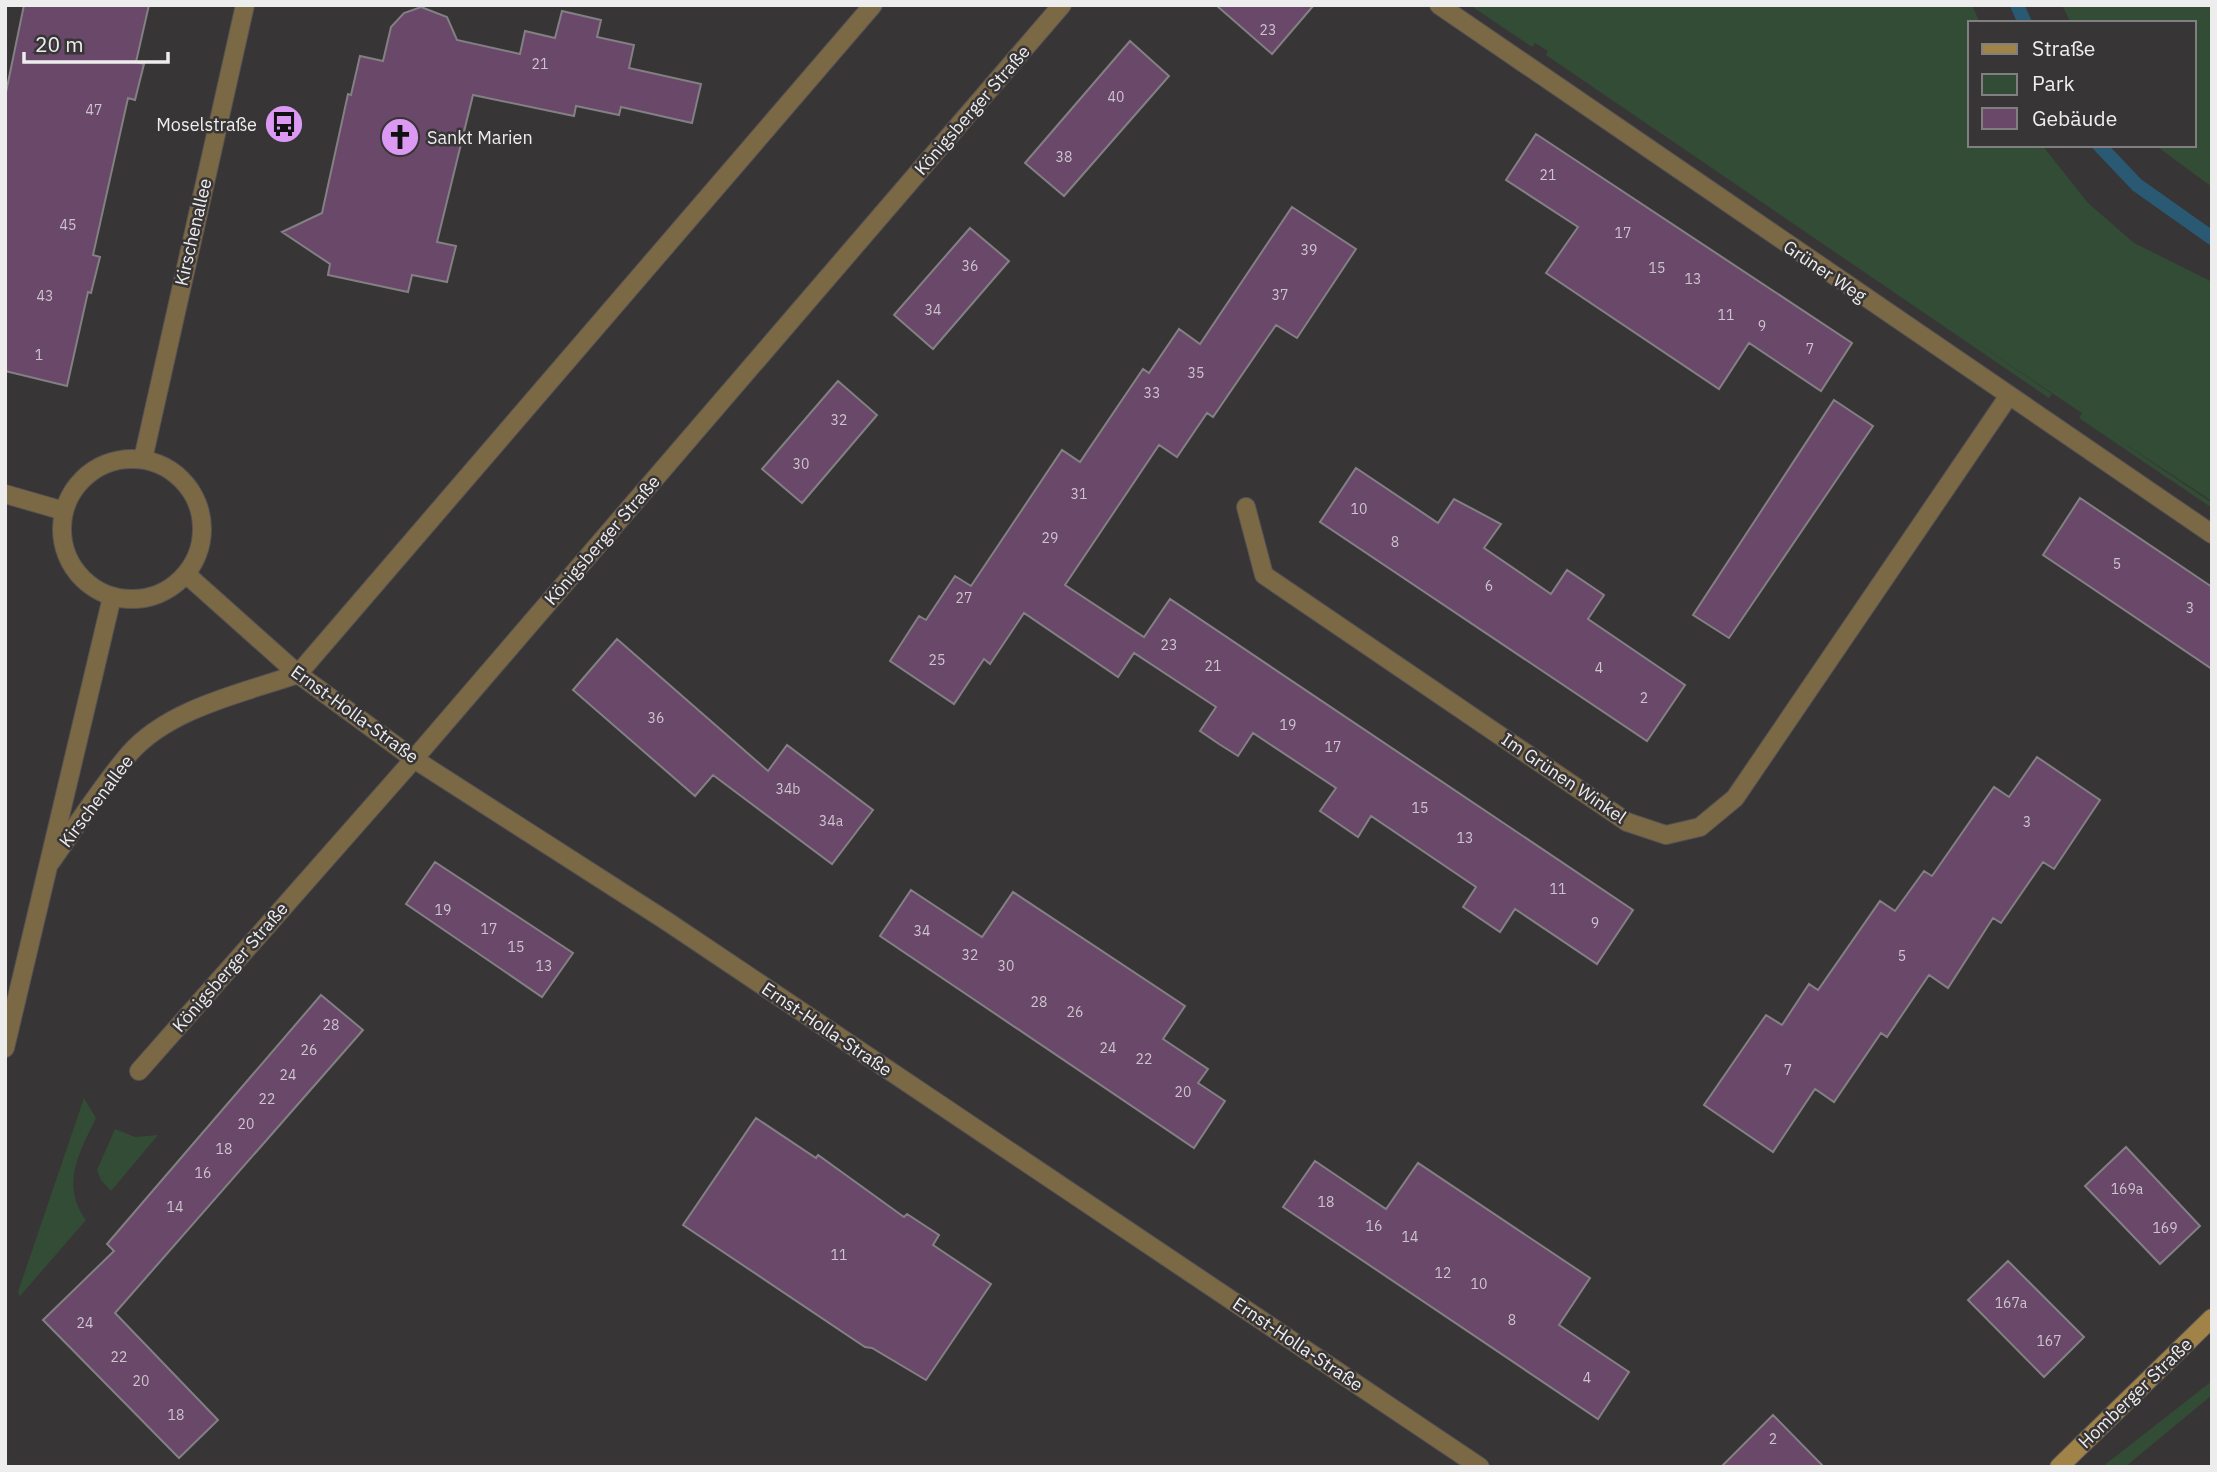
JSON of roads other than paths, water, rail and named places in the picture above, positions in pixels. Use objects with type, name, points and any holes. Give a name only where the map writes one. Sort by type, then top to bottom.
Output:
[{"type":"main road","name":"Homberger Straße","points":[[2059,1467],[2212,1318]]},
{"type":"street","name":"Kirschenallee","points":[[143,460],[245,5]]},
{"type":"street","points":[[298,674],[873,5]]},
{"type":"street","name":"Königsberger Straße","points":[[139,1071],[414,759],[1062,5]]},
{"type":"street","name":"Grüner Weg","points":[[1439,5],[2008,397],[2212,534]]},
{"type":"street","name":"Im Grünen Winkel","points":[[1246,507],[1264,575],[1628,822],[1666,835],[1700,827],[1735,797],[2008,397]]},
{"type":"street","points":[[118,460],[143,460],[171,470],[192,492],[198,504],[202,534],[194,562],[171,588],[152,597],[133,600],[112,597],[97,591],[74,571],[62,542],[64,511],[75,487],[94,469],[118,460]]},
{"type":"street","points":[[5,494],[64,511]]},
{"type":"street","name":"Ernst-Holla-Straße","points":[[186,574],[298,674],[414,759],[665,920],[1480,1467]]},
{"type":"street","name":"Kirschenallee","points":[[5,1048],[112,597]]},
{"type":"street","name":"Kirschenallee","points":[[50,863],[130,752],[163,727],[196,709],[298,674]]},
{"type":"waterway","points":[[2017,5],[2024,21]]},
{"type":"waterway","points":[[2101,147],[2137,185],[2212,238]]},
{"type":"place","name":"Moselstraße","points":[[284,124]]},
{"type":"place","name":"Sankt Marien","points":[[400,137]]}]
